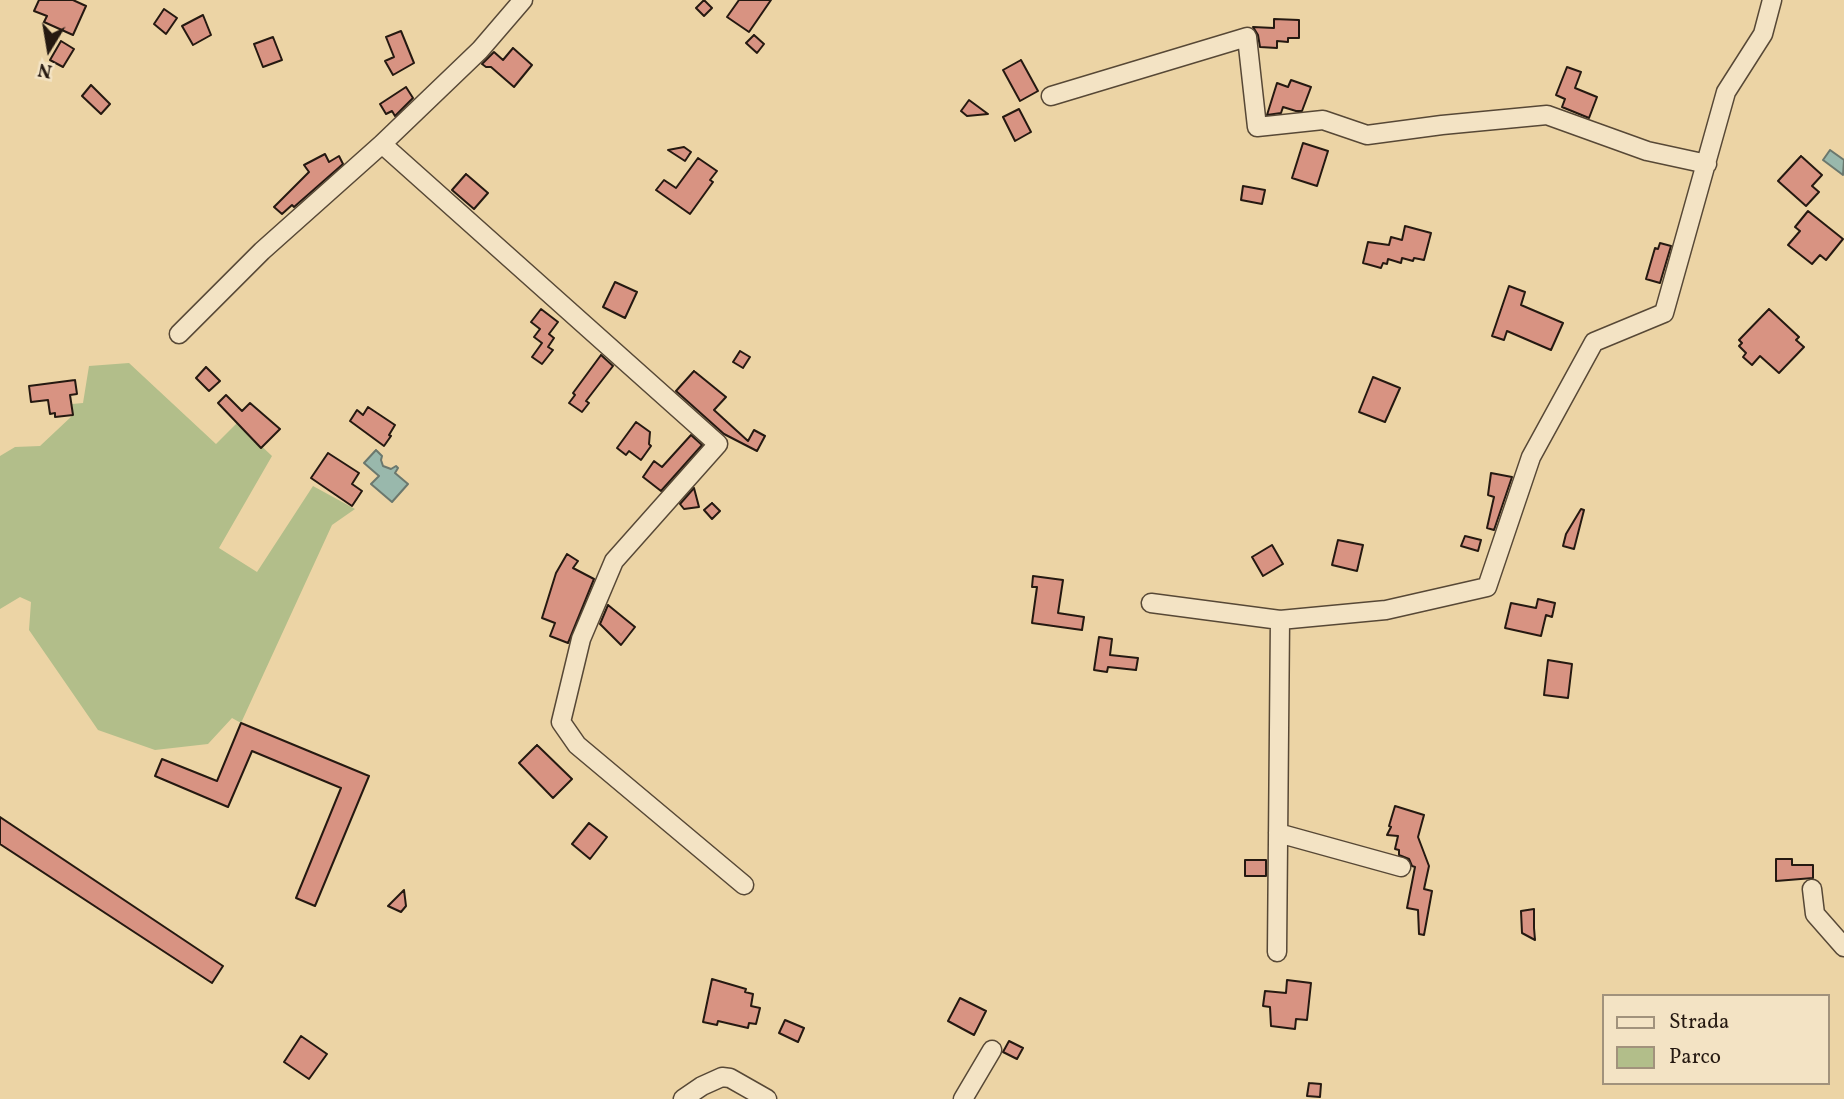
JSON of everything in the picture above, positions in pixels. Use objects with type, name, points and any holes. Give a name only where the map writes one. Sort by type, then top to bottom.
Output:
[{"type":"street","points":[[178,334],[262,251],[382,144],[480,50],[523,0]]},
{"type":"street","points":[[1151,603],[1280,620],[1386,610],[1487,587],[1531,457],[1594,342],[1664,313],[1726,92],[1763,34],[1772,0]]},
{"type":"street","points":[[1051,96],[1247,37],[1257,127],[1324,120],[1367,135],[1547,115],[1647,151],[1707,164]]},
{"type":"street","points":[[382,144],[718,444],[614,561],[581,639],[561,722],[577,745],[744,885]]},
{"type":"street","points":[[1277,952],[1280,620]]},
{"type":"street","points":[[1278,833],[1401,867]]},
{"type":"street","points":[[1812,889],[1815,914],[1844,947]]},
{"type":"street","points":[[963,1099],[992,1050]]},
{"type":"street","points":[[683,1099],[722,1077],[730,1078],[767,1099]]},
{"type":"green space","points":[[129,363],[216,444],[237,423],[272,456],[219,548],[257,572],[313,486],[355,509],[332,525],[241,723],[232,718],[208,744],[155,750],[98,730],[29,630],[31,602],[20,597],[0,609],[0,456],[15,447],[40,446],[73,415],[72,404],[83,403],[89,366]]},
{"type":"shaded area","points":[[1830,150],[1844,160],[1843,175],[1823,160]]},
{"type":"shaded area","points":[[376,450],[382,456],[383,466],[391,469],[396,466],[398,468],[395,473],[408,484],[392,502],[371,484],[379,476],[364,463]]},
{"type":"building","points":[[39,0],[73,0],[86,6],[73,35],[44,22],[47,16],[34,11]]},
{"type":"building","points":[[704,0],[712,8],[704,16],[696,8]]},
{"type":"building","points":[[739,0],[771,0],[749,32],[727,17]]},
{"type":"building","points":[[164,9],[177,18],[166,34],[154,24]]},
{"type":"building","points":[[203,15],[211,35],[193,45],[182,26]]},
{"type":"building","points":[[1274,19],[1299,20],[1299,38],[1288,38],[1288,42],[1277,41],[1277,48],[1260,47],[1253,27],[1274,28]]},
{"type":"building","points":[[401,31],[414,63],[393,75],[385,61],[394,57],[386,37]]},
{"type":"building","points":[[754,35],[764,44],[757,53],[746,43]]},
{"type":"building","points":[[273,37],[282,60],[263,67],[254,44]]},
{"type":"building","points":[[61,41],[74,49],[63,67],[50,60]]},
{"type":"building","points":[[513,48],[532,65],[514,87],[491,67],[482,64],[494,52],[503,60]]},
{"type":"building","points":[[1021,60],[1038,91],[1020,101],[1003,70]]},
{"type":"building","points":[[1567,67],[1581,72],[1575,88],[1597,97],[1589,118],[1562,107],[1565,99],[1556,95]]},
{"type":"building","points":[[1291,80],[1311,87],[1302,111],[1283,107],[1281,113],[1267,115],[1277,83],[1288,87]]},
{"type":"building","points":[[91,85],[110,104],[101,114],[82,96]]},
{"type":"building","points":[[406,87],[413,98],[395,116],[392,111],[386,114],[380,104]]},
{"type":"building","points":[[969,100],[988,114],[967,116],[961,111]]},
{"type":"building","points":[[1019,109],[1031,132],[1015,141],[1003,117]]},
{"type":"building","points":[[1303,143],[1328,151],[1317,186],[1292,178]]},
{"type":"building","points":[[684,147],[691,152],[685,161],[668,150]]},
{"type":"building","points":[[325,154],[329,162],[339,156],[343,164],[294,207],[292,205],[282,214],[274,207],[309,172],[304,165]]},
{"type":"building","points":[[1801,156],[1822,175],[1812,186],[1819,192],[1806,206],[1778,181]]},
{"type":"building","points":[[698,158],[717,171],[710,180],[713,182],[690,214],[656,190],[664,180],[676,188]]},
{"type":"building","points":[[466,174],[488,193],[474,209],[452,190]]},
{"type":"building","points":[[1243,186],[1265,190],[1262,204],[1241,200]]},
{"type":"building","points":[[1808,211],[1843,239],[1826,260],[1820,255],[1812,264],[1788,245],[1800,231],[1795,227]]},
{"type":"building","points":[[1405,226],[1431,233],[1424,260],[1402,258],[1401,263],[1388,259],[1387,264],[1383,263],[1381,268],[1363,263],[1368,242],[1389,245],[1391,237],[1402,240]]},
{"type":"building","points":[[1660,243],[1671,246],[1660,283],[1646,279],[1655,248],[1658,249]]},
{"type":"building","points":[[615,282],[637,292],[625,318],[603,307]]},
{"type":"building","points":[[1509,286],[1525,292],[1521,305],[1563,323],[1551,350],[1507,331],[1504,340],[1492,336]]},
{"type":"building","points":[[541,309],[558,322],[549,334],[554,338],[548,347],[553,350],[542,364],[532,357],[542,343],[534,337],[540,329],[531,322]]},
{"type":"building","points":[[1769,309],[1799,337],[1796,340],[1804,347],[1779,373],[1760,356],[1752,365],[1743,357],[1746,353],[1739,346],[1742,343],[1739,340]]},
{"type":"building","points":[[740,351],[750,357],[743,368],[733,362]]},
{"type":"building","points":[[601,355],[613,366],[586,401],[589,403],[582,412],[569,403],[575,395],[573,393]]},
{"type":"building","points":[[206,367],[220,381],[209,391],[196,378]]},
{"type":"building","points":[[694,371],[726,397],[714,410],[748,441],[754,430],[765,436],[757,451],[724,434],[676,391]]},
{"type":"building","points":[[1373,377],[1400,388],[1385,422],[1359,412]]},
{"type":"building","points":[[75,380],[77,394],[70,395],[73,415],[55,417],[55,413],[50,414],[48,400],[31,402],[29,386]]},
{"type":"building","points":[[226,395],[242,411],[250,403],[280,429],[261,448],[218,403]]},
{"type":"building","points":[[368,407],[395,425],[384,446],[350,421],[357,410],[363,415]]},
{"type":"building","points":[[636,422],[650,432],[651,446],[641,460],[629,451],[626,455],[617,448]]},
{"type":"building","points":[[691,435],[702,445],[661,491],[643,477],[654,461],[662,467]]},
{"type":"building","points":[[328,453],[359,473],[352,484],[362,491],[352,506],[311,478]]},
{"type":"building","points":[[1491,473],[1512,477],[1494,530],[1487,528],[1494,497],[1488,495]]},
{"type":"building","points":[[694,488],[699,507],[684,509],[680,504]]},
{"type":"building","points":[[712,503],[720,511],[712,519],[704,510]]},
{"type":"building","points":[[1581,509],[1584,510],[1574,549],[1563,546],[1566,534]]},
{"type":"building","points":[[1465,536],[1481,540],[1478,551],[1461,546]]},
{"type":"building","points":[[1338,540],[1363,545],[1357,571],[1332,565]]},
{"type":"building","points":[[1272,545],[1283,564],[1263,576],[1252,557]]},
{"type":"building","points":[[567,554],[578,561],[573,568],[594,579],[568,643],[550,636],[555,623],[542,618],[556,573]]},
{"type":"building","points":[[1033,576],[1063,580],[1058,613],[1084,617],[1082,630],[1032,623],[1037,587],[1032,587]]},
{"type":"building","points":[[1538,599],[1555,603],[1552,617],[1546,615],[1541,636],[1505,628],[1511,603],[1536,608]]},
{"type":"building","points":[[608,605],[635,627],[621,645],[600,624]]},
{"type":"building","points":[[1099,637],[1112,639],[1110,655],[1138,658],[1136,670],[1108,667],[1107,672],[1094,670]]},
{"type":"building","points":[[1548,660],[1572,664],[1568,698],[1544,695]]},
{"type":"building","points":[[241,723],[369,776],[315,906],[296,898],[341,788],[252,751],[228,807],[155,776],[162,759],[217,781]]},
{"type":"building","points":[[537,745],[572,779],[553,798],[519,763]]},
{"type":"building","points":[[1395,806],[1424,815],[1418,837],[1429,866],[1424,889],[1432,891],[1424,935],[1419,934],[1418,910],[1407,908],[1415,867],[1395,849],[1398,836],[1387,835]]},
{"type":"building","points":[[0,817],[223,966],[212,983],[0,844]]},
{"type":"building","points":[[589,823],[607,837],[590,859],[572,844]]},
{"type":"building","points":[[1776,859],[1792,859],[1792,865],[1813,865],[1813,878],[1776,881]]},
{"type":"building","points":[[1245,860],[1266,860],[1266,876],[1245,876]]},
{"type":"building","points":[[404,890],[406,906],[401,912],[388,906]]},
{"type":"building","points":[[1534,909],[1535,940],[1522,933],[1521,911]]},
{"type":"building","points":[[712,979],[746,989],[745,992],[753,994],[751,1006],[760,1008],[756,1024],[749,1023],[748,1028],[718,1021],[717,1025],[703,1022]]},
{"type":"building","points":[[1287,980],[1311,983],[1307,1020],[1296,1019],[1295,1029],[1271,1026],[1270,1007],[1263,1006],[1265,991],[1286,993]]},
{"type":"building","points":[[960,998],[986,1011],[974,1035],[948,1021]]},
{"type":"building","points":[[785,1020],[804,1028],[798,1042],[779,1033]]},
{"type":"building","points":[[301,1036],[327,1054],[309,1079],[284,1062]]},
{"type":"building","points":[[1009,1041],[1023,1048],[1017,1059],[1003,1052]]},
{"type":"building","points":[[1309,1083],[1321,1084],[1320,1097],[1307,1096]]}]
